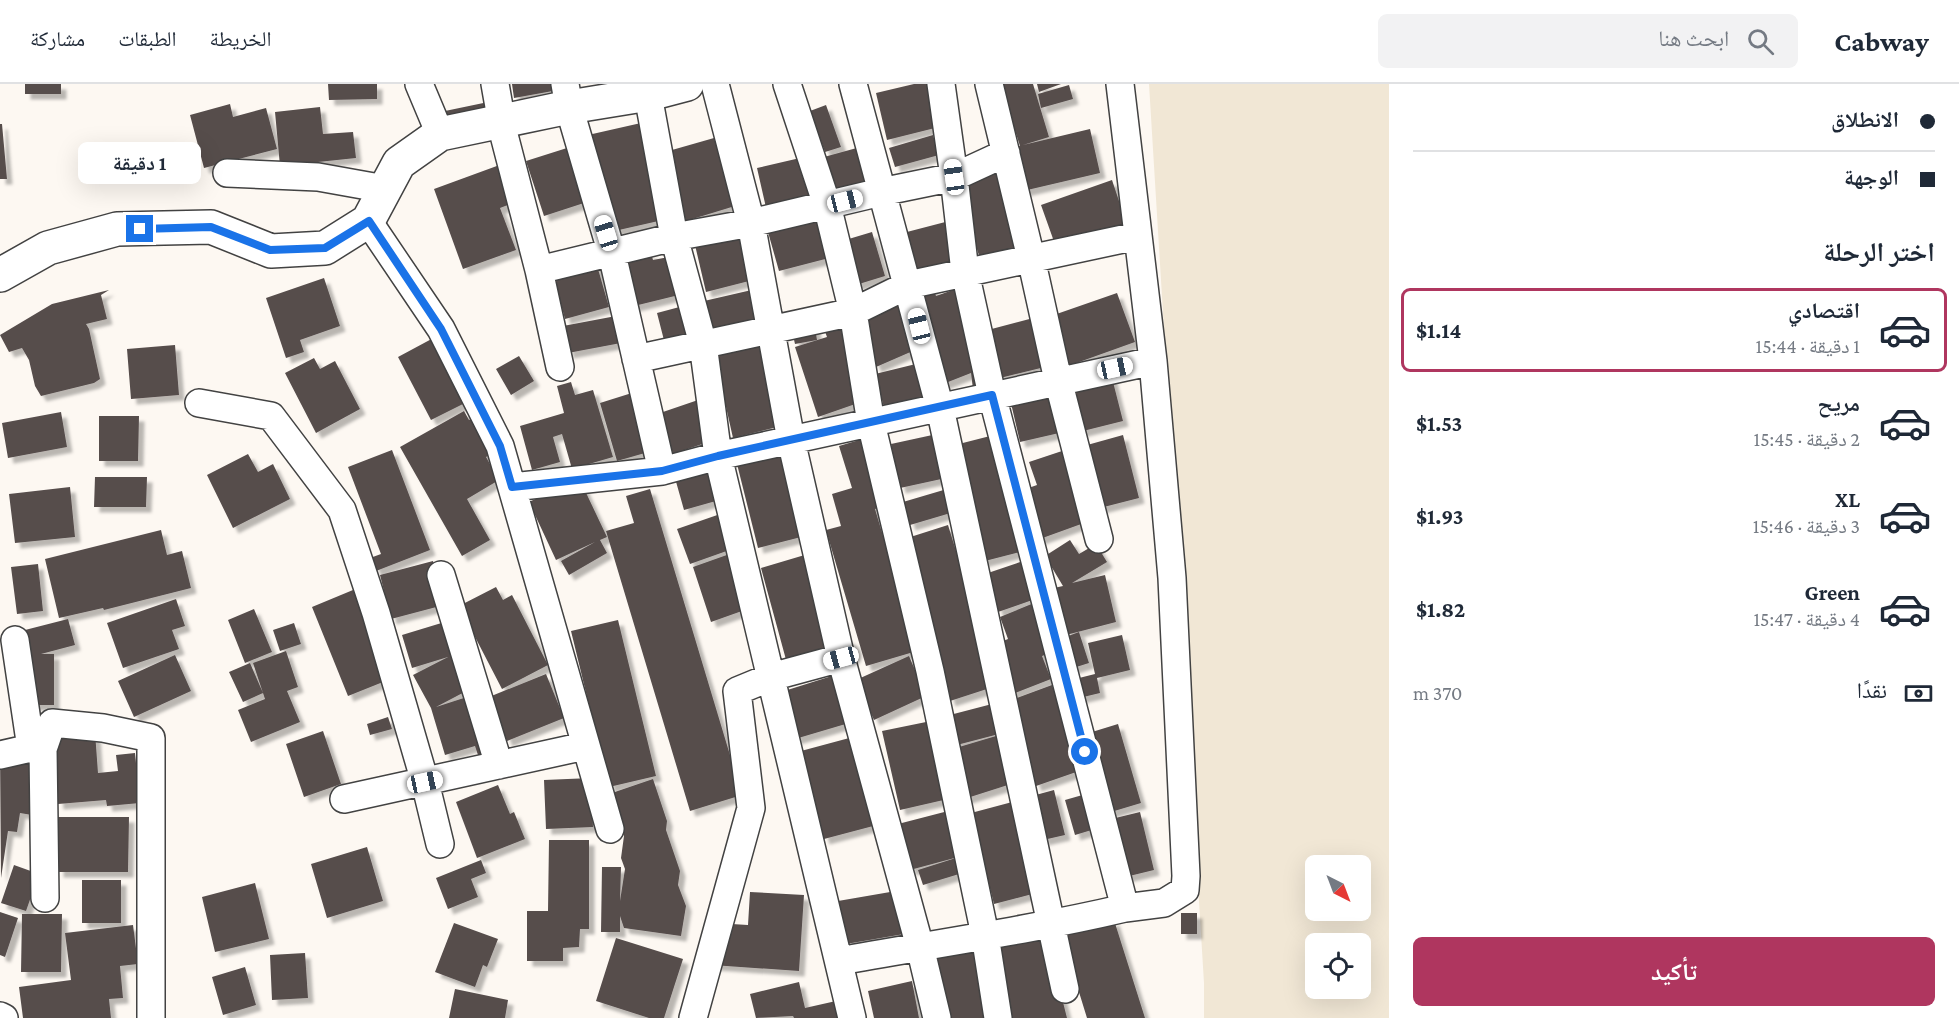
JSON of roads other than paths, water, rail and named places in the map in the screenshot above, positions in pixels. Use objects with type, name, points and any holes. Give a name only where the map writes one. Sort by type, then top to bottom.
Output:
[{"type":"street","points":[[419,84],[440,134]]},
{"type":"street","points":[[495,84],[560,367]]},
{"type":"street","points":[[0,275],[48,248],[117,229],[211,227],[270,250],[325,248],[369,221],[399,163],[440,134],[502,122],[567,96],[687,84]]},
{"type":"street","points":[[715,84],[751,223],[791,440],[841,658],[920,947],[937,1018]]},
{"type":"street","points":[[787,84],[827,206],[853,312],[871,423],[930,671],[985,934],[998,1018]]},
{"type":"street","points":[[853,84],[940,408],[1065,989]]},
{"type":"street","points":[[941,84],[965,272],[992,395],[1125,908]]},
{"type":"street","points":[[988,84],[1031,258],[1058,380],[1099,538]]},
{"type":"street","points":[[838,961],[985,934],[1050,925],[1125,908],[1164,903],[1185,890],[1172,578],[1153,361],[1120,84]]},
{"type":"street","points":[[647,89],[674,237],[702,344],[718,456],[852,1018]]},
{"type":"street","points":[[567,96],[612,254],[662,471]]},
{"type":"street","points":[[539,270],[674,237],[751,223],[954,177],[1006,153]]},
{"type":"street","points":[[227,173],[318,177],[385,189]]},
{"type":"street","points":[[369,221],[441,329],[500,446],[610,829]]},
{"type":"street","points":[[636,359],[853,312],[908,285],[1137,236]]},
{"type":"street","points":[[512,487],[662,471],[718,456],[1153,361]]},
{"type":"street","points":[[199,403],[271,416],[342,510],[376,613],[425,782],[440,844]]},
{"type":"street","points":[[441,575],[499,765]]},
{"type":"street","points":[[15,640],[37,749],[45,898]]},
{"type":"street","points":[[693,1018],[751,808],[737,691],[771,677],[841,658]]},
{"type":"street","points":[[37,749],[52,723],[104,728],[151,738],[151,1018]]},
{"type":"street","points":[[344,799],[585,746]]},
{"type":"street","points":[[0,755],[37,749]]}]
